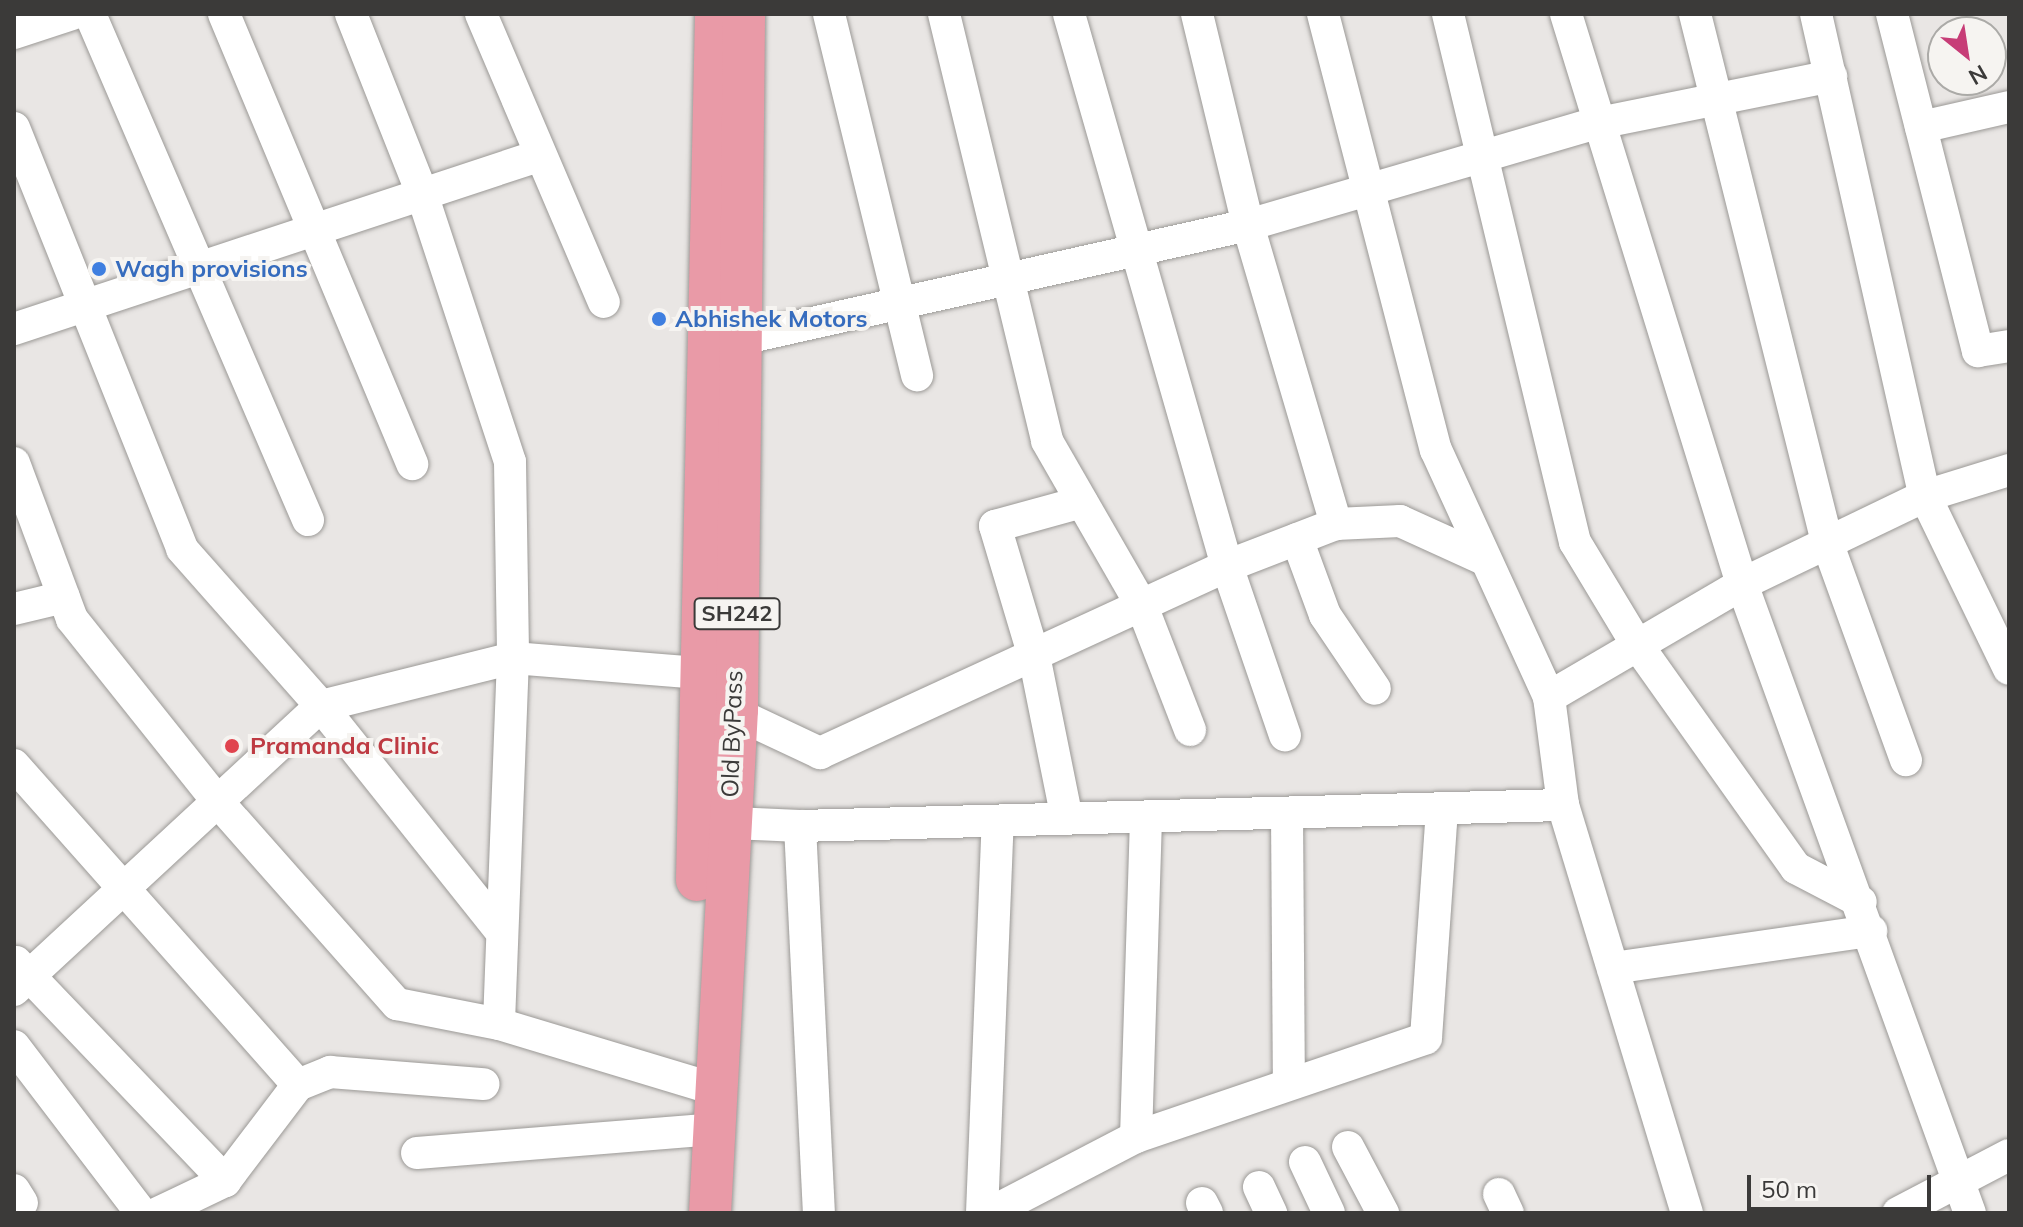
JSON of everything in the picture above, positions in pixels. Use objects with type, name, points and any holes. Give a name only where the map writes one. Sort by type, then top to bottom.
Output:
[{"type":"main road","name":"Old ByPass","points":[[716,14],[727,342]]},
{"type":"main road","name":"Old ByPass","points":[[686,1213],[702,1109],[727,342],[744,14]]},
{"type":"main road","name":"Old ByPass","points":[[702,1109],[710,1213]]},
{"type":"street","points":[[14,33],[72,14]]},
{"type":"street","points":[[90,14],[308,520]]},
{"type":"street","points":[[224,14],[412,464]]},
{"type":"street","points":[[351,14],[421,191],[510,462],[513,658],[499,929],[499,1024]]},
{"type":"street","points":[[481,14],[538,156],[604,302]]},
{"type":"street","points":[[829,14],[904,300],[917,375]]},
{"type":"street","points":[[944,14],[1010,274],[1047,441],[1142,606],[1190,730]]},
{"type":"street","points":[[1069,14],[1227,566],[1285,735]]},
{"type":"street","points":[[1197,14],[1248,225],[1336,524]]},
{"type":"street","points":[[1323,14],[1367,194],[1436,450],[1549,697],[1563,805],[1687,1213]]},
{"type":"street","points":[[1448,14],[1575,542],[1636,643],[1796,868],[1866,917]]},
{"type":"street","points":[[1566,14],[1594,124],[1742,584],[1866,917],[1970,1213]]},
{"type":"street","points":[[1695,14],[1827,542],[1906,760]]},
{"type":"street","points":[[1816,14],[1925,496],[2009,669]]},
{"type":"street","points":[[1892,14],[1978,351],[2009,346]]},
{"type":"street","points":[[727,342],[1134,246],[1248,225],[1485,161],[1594,124],[1831,76]]},
{"type":"street","points":[[1921,127],[2009,107]]},
{"type":"street","points":[[14,128],[182,549],[321,706],[499,929]]},
{"type":"street","points":[[14,329],[85,301],[202,271],[312,228],[538,156]]},
{"type":"street","points":[[14,463],[72,619],[218,802],[397,1004],[499,1024],[702,1109]]},
{"type":"street","points":[[1549,697],[1636,643],[1742,584],[1827,542],[1925,496],[2009,470]]},
{"type":"street","points":[[1067,819],[1035,660],[995,526],[1082,502]]},
{"type":"street","points":[[225,1181],[19,975],[218,802],[321,706],[513,658],[718,690],[820,753],[1035,660],[1227,566],[1336,524],[1400,521],[1486,560]]},
{"type":"street","points":[[1297,539],[1325,615],[1375,689]]},
{"type":"street","points":[[14,609],[64,597]]},
{"type":"street","points":[[14,765],[298,1085]]},
{"type":"street","points":[[713,822],[800,826],[1563,805]]},
{"type":"street","points":[[990,1213],[1136,1137],[1289,1079],[1426,1038],[1442,809]]},
{"type":"street","points":[[1287,813],[1289,1079]]},
{"type":"street","points":[[1136,1137],[1146,817]]},
{"type":"street","points":[[982,1213],[998,821]]},
{"type":"street","points":[[800,826],[819,1213]]},
{"type":"street","points":[[1613,968],[1866,917]]},
{"type":"street","points":[[14,1046],[141,1213]]},
{"type":"street","points":[[158,1213],[225,1181],[298,1085],[330,1072],[484,1084]]},
{"type":"street","points":[[417,1153],[702,1109]]},
{"type":"street","points":[[1348,1147],[1383,1213]]},
{"type":"street","points":[[1898,1213],[2009,1155]]},
{"type":"street","points":[[1305,1162],[1329,1213]]},
{"type":"place","name":"Wagh provisions","points":[[99,269]]},
{"type":"place","name":"Abhishek Motors","points":[[659,319]]},
{"type":"place","name":"Pramanda Clinic","points":[[232,746]]}]
